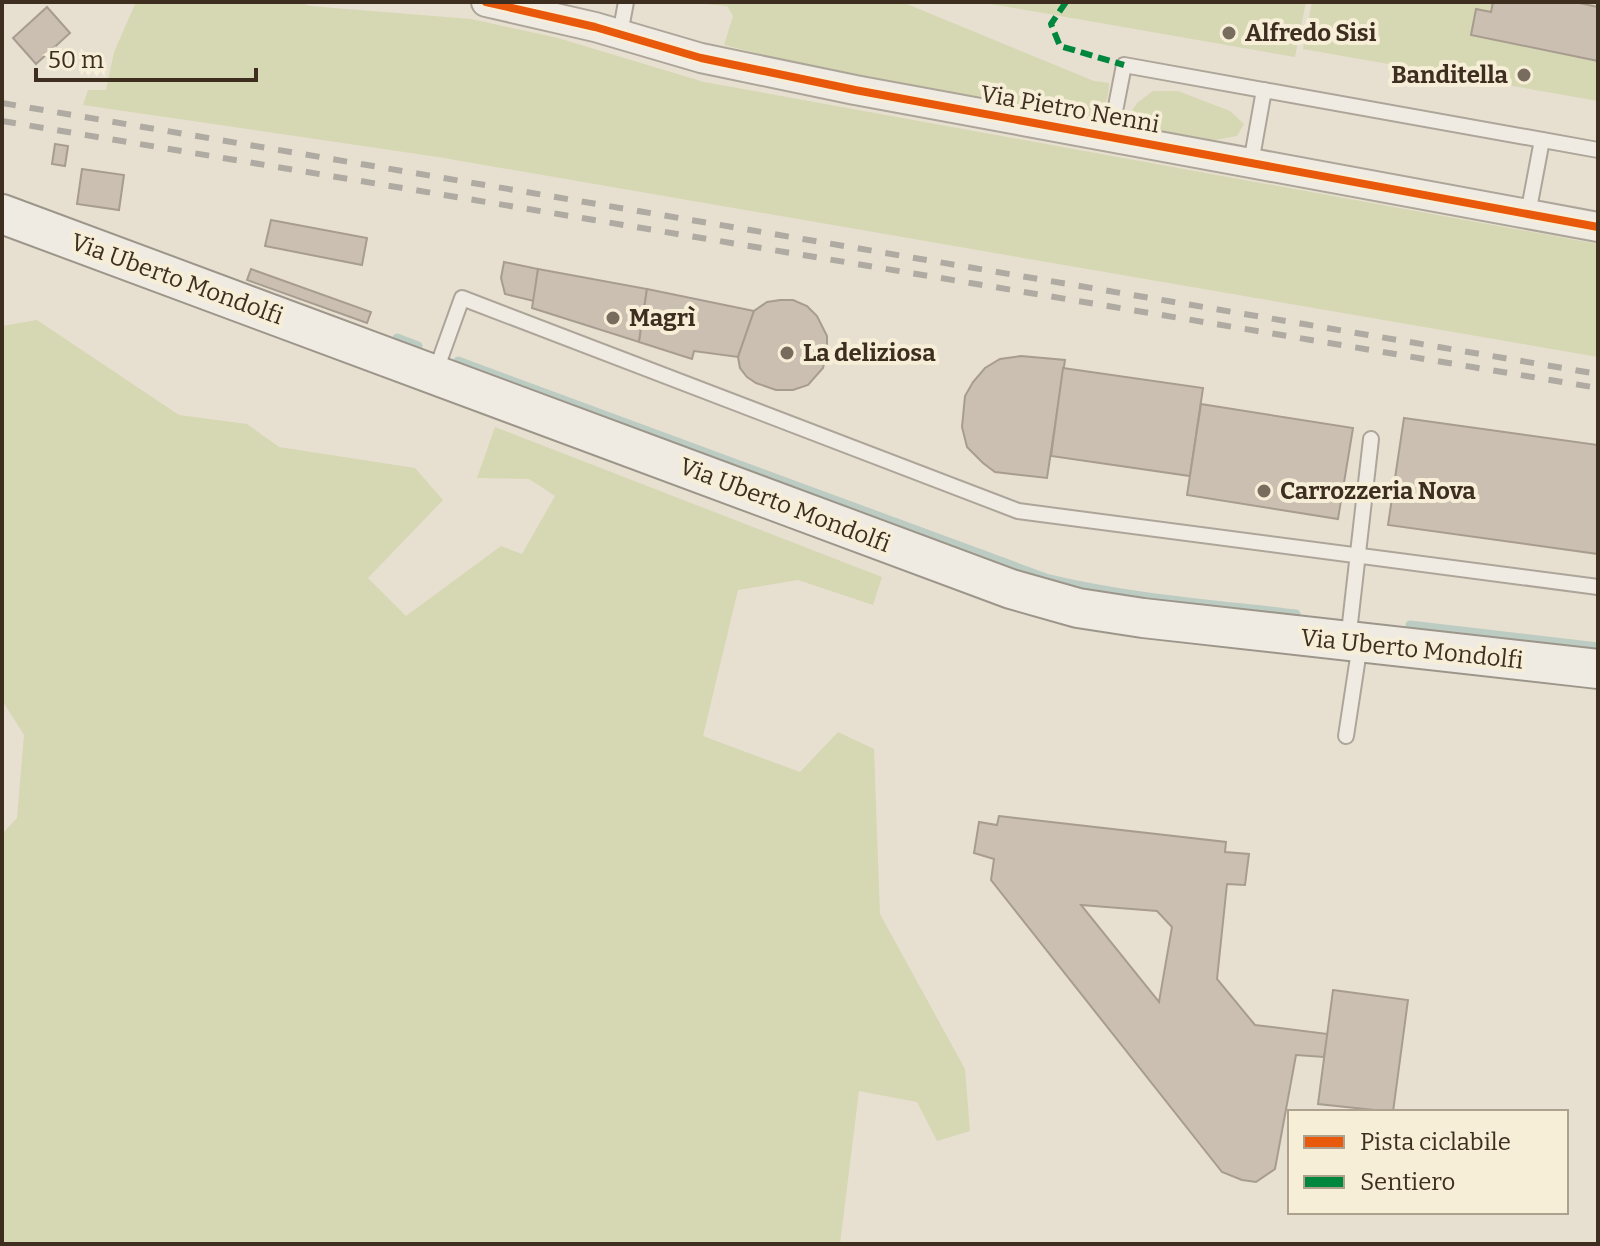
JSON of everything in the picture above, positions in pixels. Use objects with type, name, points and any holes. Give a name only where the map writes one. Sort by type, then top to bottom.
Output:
[{"type":"main road","name":"Via Uberto Mondolfi","points":[[2,214],[860,534],[1056,603],[1143,618],[1598,669]]},
{"type":"street","name":"Via Pietro Nenni","points":[[486,2],[531,8],[701,58],[810,81],[1598,227]]},
{"type":"street","name":"Via Pietro Nenni","points":[[566,2],[607,31]]},
{"type":"lane","points":[[607,31],[626,2]]},
{"type":"lane","points":[[1110,137],[1124,65],[1598,150]]},
{"type":"lane","points":[[1251,163],[1264,90]]},
{"type":"lane","points":[[1528,214],[1542,140]]},
{"type":"lane","points":[[434,375],[462,298],[1018,511],[1598,587]]},
{"type":"lane","points":[[1346,736],[1357,555],[1371,439]]},
{"type":"green space","points":[[136,2],[299,2],[310,6],[471,19],[558,38],[704,82],[1598,244],[1598,357],[438,157],[83,105],[88,90],[106,90],[114,52]]},
{"type":"green space","points":[[682,2],[902,2],[1094,81],[1109,83],[1108,94],[1104,107],[1094,118],[1083,118],[831,72],[724,45],[733,16],[727,6]]},
{"type":"green space","name":"Alfredo Sisi","points":[[980,2],[1306,2],[1295,57]]},
{"type":"green space","name":"Banditella","points":[[1312,2],[1598,2],[1598,101],[1303,49]]},
{"type":"green space","points":[[1153,91],[1178,91],[1230,111],[1244,124],[1237,136],[1215,140],[1123,124],[1137,103]]},
{"type":"green space","points":[[37,320],[179,415],[247,424],[279,447],[415,468],[443,500],[368,578],[406,616],[501,546],[522,554],[555,496],[529,479],[477,478],[495,427],[882,577],[873,605],[798,580],[738,590],[703,736],[800,772],[838,732],[874,749],[880,914],[965,1069],[970,1131],[937,1141],[917,1102],[859,1091],[840,1244],[2,1244],[2,834],[17,818],[24,735],[2,700],[2,326]]},
{"type":"building","points":[[1493,2],[1575,2],[1598,7],[1598,61],[1471,35],[1476,9],[1491,12]]},
{"type":"building","points":[[47,7],[70,33],[36,64],[13,38]]},
{"type":"building","points":[[55,144],[68,146],[65,166],[52,164]]},
{"type":"building","points":[[82,169],[124,175],[119,210],[77,204]]},
{"type":"building","points":[[271,220],[367,238],[362,265],[265,246]]},
{"type":"building","points":[[504,262],[538,269],[534,301],[505,294],[501,278]]},
{"type":"building","points":[[251,269],[371,312],[367,323],[247,280]]},
{"type":"building","points":[[538,269],[647,289],[639,342],[532,308]]},
{"type":"building","points":[[647,289],[754,311],[738,357],[694,351],[692,359],[639,342]]},
{"type":"building","points":[[793,300],[807,306],[817,316],[827,336],[823,368],[808,385],[793,390],[776,390],[756,383],[740,368],[738,357],[754,311],[767,302]]},
{"type":"building","points":[[1021,356],[1065,360],[1047,478],[995,472],[967,447],[962,427],[965,396],[973,382],[985,368],[1000,359]]},
{"type":"building","points":[[1063,368],[1203,388],[1190,476],[1051,456]]},
{"type":"building","points":[[1201,404],[1353,428],[1338,519],[1187,495]]},
{"type":"building","points":[[1404,418],[1598,445],[1598,554],[1388,525]]},
{"type":"building","points":[[999,816],[1226,842],[1225,852],[1249,854],[1245,885],[1227,884],[1217,979],[1255,1025],[1328,1034],[1324,1057],[1296,1055],[1275,1169],[1256,1182],[1222,1172],[991,880],[994,859],[974,853],[979,822],[997,825]],"holes":[[[1081,905],[1157,911],[1172,927],[1159,1002]]]},
{"type":"building","points":[[1333,990],[1408,1000],[1393,1110],[1318,1104]]},
{"type":"waterway","points":[[397,338],[418,346]]},
{"type":"waterway","points":[[458,361],[1046,578],[1139,596],[1296,614]]},
{"type":"waterway","points":[[1410,625],[1598,647]]},
{"type":"railway","points":[[2,103],[1598,374]]},
{"type":"railway","points":[[2,121],[1598,388]]},
{"type":"marked path","points":[[1066,2],[1051,24],[1060,46],[1124,65]]},
{"type":"cycle path","points":[[486,2],[595,27],[701,58],[855,90],[1598,227]]},
{"type":"place","name":"Alfredo Sisi","points":[[1229,33]]},
{"type":"place","name":"Banditella","points":[[1524,75]]},
{"type":"place","name":"Magrì","points":[[613,318]]},
{"type":"place","name":"La deliziosa","points":[[787,353]]},
{"type":"place","name":"Carrozzeria Nova","points":[[1264,491]]}]
